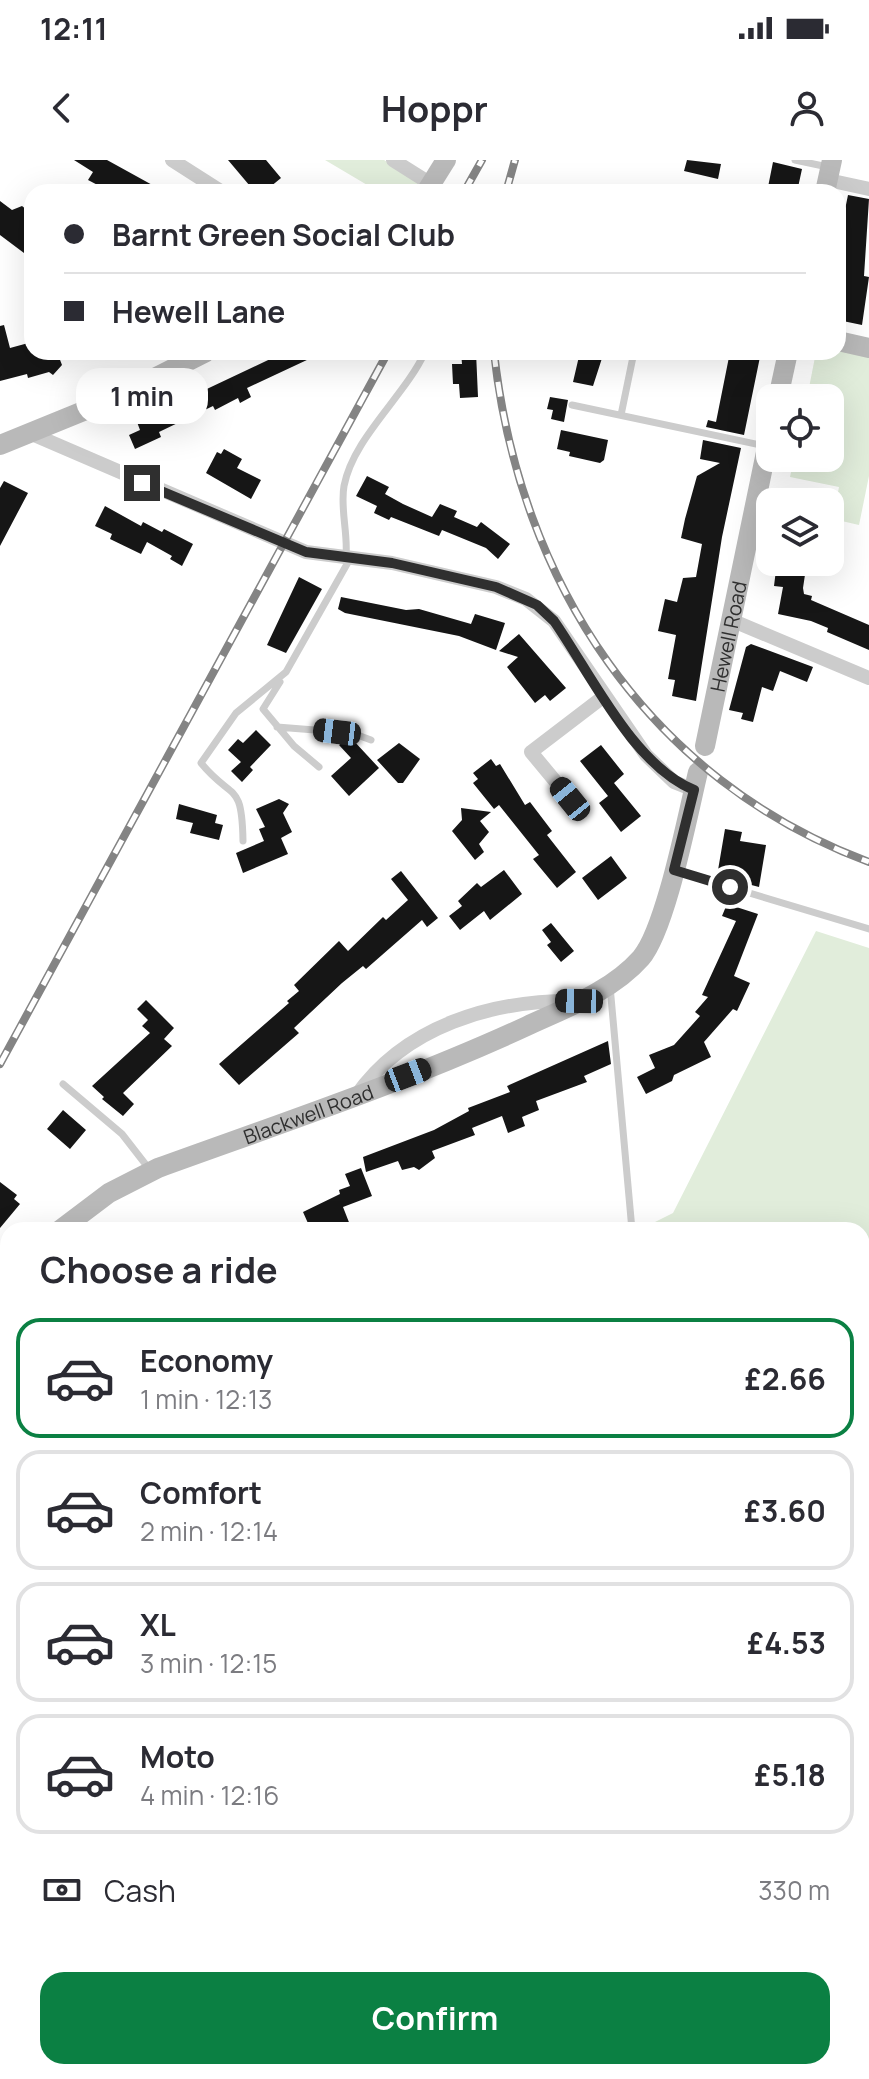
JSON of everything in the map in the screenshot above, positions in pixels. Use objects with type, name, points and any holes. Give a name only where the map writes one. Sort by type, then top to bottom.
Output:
[{"type":"street","points":[[172,160],[210,184]]},
{"type":"street","points":[[393,160],[423,184]]},
{"type":"street","points":[[431,184],[446,160]]},
{"type":"street","points":[[829,175],[869,189]]},
{"type":"street","points":[[846,343],[869,348]]},
{"type":"street","points":[[0,445],[113,399],[190,360]]},
{"type":"street","points":[[781,384],[786,360]]},
{"type":"street","points":[[32,434],[86,461],[306,552],[349,556],[481,583],[537,605],[554,621],[603,697],[646,755],[674,782],[696,781]]},
{"type":"street","name":"Hewell Road","points":[[705,746],[762,472]]},
{"type":"street","points":[[731,620],[869,678]]},
{"type":"street","points":[[570,799],[531,752],[603,697]]},
{"type":"street","name":"Blackwell Road","points":[[71,1222],[109,1193],[152,1171],[485,1045],[610,984],[643,956],[674,870],[696,781]]},
{"type":"street","points":[[356,1096],[373,1072],[400,1049],[427,1033],[502,1007],[539,1001],[579,1001]]},
{"type":"lane","points":[[795,160],[829,175]]},
{"type":"lane","points":[[319,767],[277,727],[263,709],[349,556],[343,499],[346,479],[382,415],[406,388],[421,360]]},
{"type":"lane","points":[[621,415],[632,360]]},
{"type":"lane","points":[[572,405],[756,438]]},
{"type":"lane","points":[[243,841],[242,806],[232,790],[201,763],[236,713],[286,672]]},
{"type":"lane","points":[[277,727],[352,733],[371,740]]},
{"type":"lane","points":[[674,870],[869,929]]},
{"type":"lane","points":[[610,984],[631,1222]]},
{"type":"lane","points":[[63,1084],[122,1134],[152,1171]]},
{"type":"green space","points":[[325,160],[384,160],[419,182],[418,184],[366,184]]},
{"type":"green space","points":[[846,352],[869,357],[869,476],[859,525],[844,522],[844,488],[790,477],[791,472],[844,472],[844,384],[810,384],[814,360],[846,360]]},
{"type":"green space","points":[[816,931],[869,948],[869,1222],[655,1222],[673,1213]]},
{"type":"building","points":[[74,160],[107,160],[150,184],[96,184],[88,180],[93,172]]},
{"type":"building","points":[[228,160],[266,160],[281,178],[274,184],[248,184]]},
{"type":"building","points":[[687,160],[721,164],[718,179],[684,171]]},
{"type":"building","points":[[773,162],[802,169],[799,184],[769,184]]},
{"type":"building","points":[[848,195],[869,199],[864,276],[869,277],[862,325],[846,322]]},
{"type":"building","points":[[0,201],[12,210],[24,208],[24,253],[0,235]]},
{"type":"building","points":[[4,325],[10,348],[24,344],[24,360],[60,360],[62,365],[53,375],[49,372],[28,378],[27,374],[0,381],[0,326]]},
{"type":"building","points":[[268,360],[307,360],[247,388],[251,397],[240,403],[238,398],[215,410],[213,406],[159,432],[161,437],[135,449],[129,435],[140,430],[137,422]]},
{"type":"building","points":[[462,360],[476,360],[478,397],[460,398],[459,384],[453,384],[452,364],[462,364]]},
{"type":"building","points":[[578,360],[601,360],[593,386],[573,382]]},
{"type":"building","points":[[728,360],[759,360],[744,435],[706,427],[708,420],[716,422]]},
{"type":"building","points":[[550,397],[568,400],[564,422],[551,419],[553,410],[547,409]]},
{"type":"building","points":[[561,430],[608,440],[604,460],[600,463],[569,456],[570,452],[557,449]]},
{"type":"building","points":[[703,440],[741,448],[722,537],[696,701],[672,696],[675,680],[668,679],[676,635],[658,631],[665,599],[677,602],[683,578],[696,577],[702,544],[681,538],[685,519],[697,476],[720,463],[700,459]]},
{"type":"building","points":[[224,449],[242,459],[237,468],[261,480],[251,499],[206,473],[217,452],[221,454]]},
{"type":"building","points":[[367,476],[389,487],[385,494],[403,504],[432,517],[440,504],[457,511],[454,517],[477,527],[481,522],[510,544],[498,559],[486,548],[442,530],[439,536],[374,513],[377,506],[356,496]]},
{"type":"building","points":[[4,481],[28,493],[0,546],[0,488]]},
{"type":"building","points":[[105,506],[141,526],[143,522],[162,532],[164,529],[193,544],[182,566],[170,559],[172,556],[147,542],[141,554],[110,539],[112,534],[95,526]]},
{"type":"building","points":[[775,576],[805,576],[804,594],[812,596],[811,600],[869,625],[869,650],[827,632],[828,628],[811,621],[778,614],[783,587],[774,586]]},
{"type":"building","points":[[299,577],[322,589],[286,653],[267,645]]},
{"type":"building","points":[[341,597],[406,610],[419,609],[471,624],[475,614],[505,623],[496,650],[459,636],[345,613],[338,609]]},
{"type":"building","points":[[519,634],[566,688],[550,701],[545,695],[535,703],[507,667],[518,657],[499,651]]},
{"type":"building","points":[[751,644],[813,667],[807,682],[780,671],[773,691],[762,687],[753,722],[741,719],[743,713],[729,710],[746,647]]},
{"type":"building","points":[[256,730],[271,745],[250,767],[253,770],[242,782],[231,771],[241,762],[228,750],[238,739],[243,743]]},
{"type":"building","points":[[346,739],[353,740],[379,768],[349,796],[331,776],[351,758],[339,745]]},
{"type":"building","points":[[399,743],[420,759],[403,783],[398,783],[377,760]]},
{"type":"building","points":[[601,745],[624,774],[614,783],[641,816],[621,832],[599,803],[608,796],[580,761]]},
{"type":"building","points":[[491,759],[496,766],[500,764],[525,805],[530,802],[552,831],[547,835],[576,872],[557,888],[533,859],[539,855],[499,805],[494,809],[473,783],[478,779],[473,773]]},
{"type":"building","points":[[279,799],[289,804],[283,813],[292,832],[281,838],[288,854],[243,873],[236,853],[264,841],[259,829],[265,827],[256,809]]},
{"type":"building","points":[[179,804],[217,815],[215,823],[223,825],[219,840],[190,833],[193,823],[176,819]]},
{"type":"building","points":[[461,808],[491,812],[480,821],[489,832],[479,844],[484,852],[475,860],[452,831],[462,820]]},
{"type":"building","points":[[725,829],[742,832],[740,841],[766,845],[759,887],[717,876]]},
{"type":"building","points":[[611,856],[627,878],[598,900],[582,878]]},
{"type":"building","points":[[504,870],[522,894],[490,920],[484,911],[460,930],[449,916],[462,906],[458,901],[477,883],[481,887]]},
{"type":"building","points":[[401,871],[438,918],[427,927],[422,920],[366,969],[363,966],[342,983],[294,1028],[299,1033],[239,1085],[219,1064],[289,1003],[287,1001],[299,991],[294,985],[339,941],[348,951],[383,917],[386,920],[408,900],[391,879]]},
{"type":"building","points":[[727,904],[758,914],[734,976],[750,983],[737,1011],[733,1009],[704,1042],[711,1057],[674,1075],[672,1081],[646,1094],[637,1077],[655,1068],[649,1055],[674,1045],[700,1016],[695,1012],[708,997],[702,995],[736,921],[722,916]]},
{"type":"building","points":[[551,923],[574,951],[561,962],[547,945],[551,942],[542,930]]},
{"type":"building","points":[[146,1000],[174,1028],[164,1039],[172,1046],[123,1093],[134,1104],[123,1116],[92,1086],[150,1033],[142,1026],[148,1020],[137,1009]]},
{"type":"building","points":[[608,1041],[611,1064],[584,1076],[587,1082],[536,1101],[539,1110],[522,1117],[525,1126],[508,1133],[502,1116],[472,1128],[475,1135],[432,1151],[435,1158],[419,1170],[414,1167],[402,1170],[398,1161],[366,1172],[363,1157],[434,1130],[469,1111],[468,1108],[510,1092],[507,1086]]},
{"type":"building","points":[[63,1110],[86,1130],[70,1149],[47,1129]]},
{"type":"building","points":[[361,1168],[372,1196],[343,1207],[349,1222],[307,1222],[303,1212],[350,1186],[345,1174]]},
{"type":"building","points":[[0,1182],[17,1195],[14,1199],[20,1204],[5,1222],[0,1222]]},
{"type":"railway","points":[[468,184],[482,160]]},
{"type":"railway","points":[[508,184],[515,160]]},
{"type":"railway","points":[[0,1064],[384,360]]},
{"type":"railway","points":[[495,360],[508,436],[532,517],[565,592],[608,662],[660,725],[721,780],[790,826],[869,862]]},
{"type":"route","points":[[142,483],[306,552],[346,555],[466,579],[496,587],[537,605],[554,621],[603,697],[646,755],[674,782],[694,790],[674,870],[730,887]]}]
